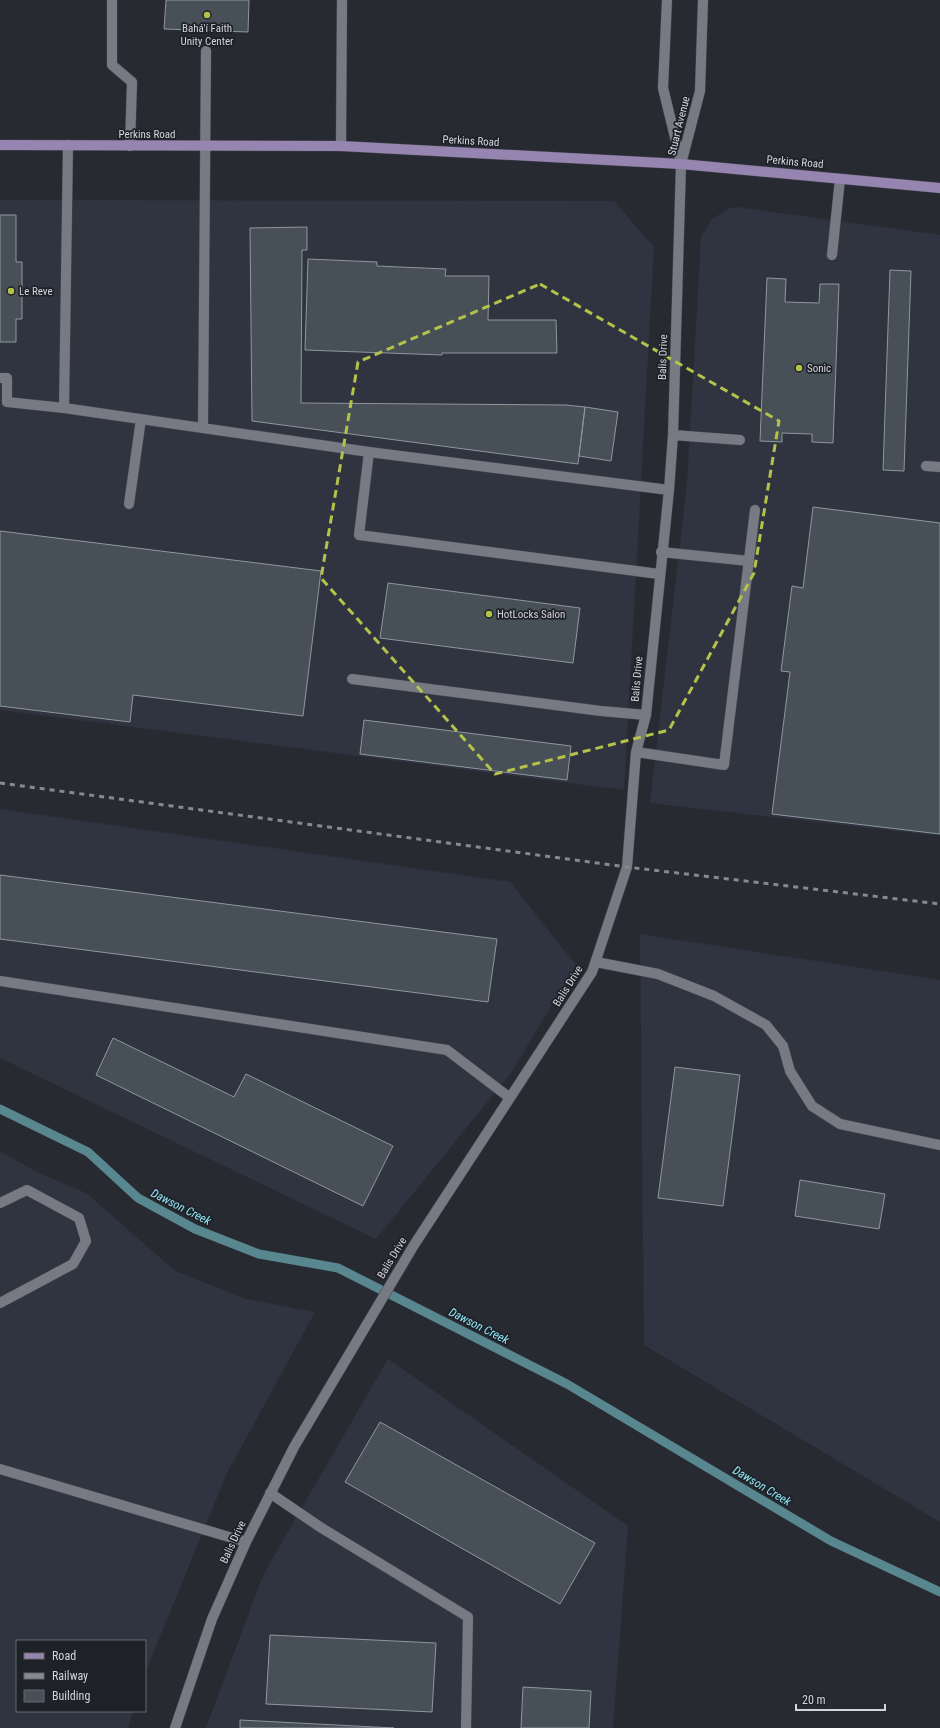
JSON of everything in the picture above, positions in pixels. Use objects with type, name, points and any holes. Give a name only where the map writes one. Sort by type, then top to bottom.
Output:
[{"type":"main road","name":"Perkins Road","points":[[0,145],[341,146],[681,164],[940,188]]},
{"type":"street","points":[[112,0],[112,65],[132,82],[130,146]]},
{"type":"street","points":[[341,146],[342,0]]},
{"type":"street","name":"Stuart Avenue","points":[[667,0],[663,88],[681,164]]},
{"type":"street","name":"Stuart Avenue","points":[[681,164],[700,91],[703,0]]},
{"type":"street","points":[[203,427],[204,146],[206,51]]},
{"type":"street","points":[[64,408],[68,145]]},
{"type":"street","name":"Balis Drive","points":[[175,1728],[212,1620],[246,1542],[270,1492],[338,1370],[414,1245],[592,972],[627,867],[636,752],[646,715],[661,552],[669,490],[673,435],[681,164]]},
{"type":"street","points":[[832,255],[840,179]]},
{"type":"street","points":[[0,378],[8,378],[7,402],[64,408],[203,427],[369,452],[669,490]]},
{"type":"street","points":[[129,504],[141,419]]},
{"type":"street","points":[[673,435],[740,440]]},
{"type":"street","points":[[369,452],[359,534],[659,574]]},
{"type":"street","points":[[926,466],[940,467]]},
{"type":"street","points":[[636,752],[724,765],[755,510]]},
{"type":"street","points":[[661,552],[749,562]]},
{"type":"street","points":[[352,680],[601,711],[646,715]]},
{"type":"street","points":[[596,962],[658,974],[714,996],[766,1024],[783,1046],[790,1071],[812,1106],[840,1124],[940,1145]]},
{"type":"street","points":[[0,981],[447,1050],[510,1098]]},
{"type":"street","points":[[0,1203],[27,1190],[79,1218],[86,1241],[73,1264],[0,1303]]},
{"type":"street","points":[[0,1469],[246,1542]]},
{"type":"street","points":[[270,1492],[320,1526],[468,1617],[466,1728]]},
{"type":"highlighted area","points":[[540,284],[779,421],[754,573],[669,730],[495,774],[321,578],[358,362]]},
{"type":"shaded area","points":[[0,200],[614,201],[654,247],[624,790],[0,710]]},
{"type":"shaded area","points":[[737,207],[940,235],[940,836],[650,803],[687,484],[701,237],[712,219],[730,208]]},
{"type":"shaded area","points":[[0,809],[510,882],[576,965],[511,1073],[376,1239],[0,1058]]},
{"type":"shaded area","points":[[640,934],[940,980],[940,1522],[644,1345]]},
{"type":"shaded area","points":[[0,1151],[35,1171],[86,1193],[175,1271],[246,1299],[315,1312],[227,1473],[146,1671],[146,1640],[16,1640],[16,1712],[133,1712],[128,1728],[0,1728]]},
{"type":"shaded area","points":[[388,1359],[628,1526],[613,1728],[206,1728],[263,1575]]},
{"type":"building","name":"Bahá'í Faith Unity Center","points":[[166,0],[249,0],[248,32],[164,29]]},
{"type":"building","name":"Le Reve","points":[[0,215],[16,215],[16,262],[22,262],[22,319],[16,319],[16,342],[0,342]]},
{"type":"building","points":[[307,227],[307,250],[302,250],[301,403],[566,405],[585,407],[578,464],[252,421],[250,228]]},
{"type":"building","points":[[308,259],[377,262],[377,266],[446,269],[445,276],[489,276],[488,320],[556,320],[557,353],[442,353],[442,355],[305,350]]},
{"type":"building","points":[[890,270],[911,271],[904,471],[883,470]]},
{"type":"building","name":"Sonic","points":[[767,278],[786,279],[785,302],[819,303],[820,284],[839,284],[833,443],[812,442],[812,434],[782,433],[782,442],[760,441]]},
{"type":"building","points":[[585,407],[618,412],[611,461],[579,456]]},
{"type":"building","points":[[813,507],[940,523],[940,834],[772,814],[790,672],[781,671],[792,586],[803,588]]},
{"type":"building","points":[[0,531],[321,571],[303,716],[133,695],[130,722],[0,706]]},
{"type":"building","points":[[388,583],[580,608],[573,663],[380,638]]},
{"type":"building","points":[[364,720],[571,746],[567,780],[360,754]]},
{"type":"building","points":[[0,875],[497,939],[488,1002],[0,939]]},
{"type":"building","points":[[113,1038],[234,1097],[246,1074],[393,1146],[363,1206],[96,1075]]},
{"type":"building","points":[[675,1067],[740,1075],[723,1206],[658,1198]]},
{"type":"building","points":[[800,1180],[885,1194],[879,1229],[795,1216]]},
{"type":"building","points":[[380,1422],[595,1543],[560,1604],[345,1482]]},
{"type":"building","points":[[270,1635],[436,1643],[432,1712],[266,1704]]},
{"type":"building","points":[[523,1687],[591,1691],[589,1728],[521,1728]]},
{"type":"building","points":[[240,1720],[394,1728],[240,1728]]},
{"type":"waterway","name":"Dawson Creek","points":[[0,1109],[88,1152],[138,1198],[195,1229],[259,1254],[338,1268],[567,1384],[831,1541],[940,1592]]},
{"type":"railway","points":[[0,783],[627,867],[940,904]]},
{"type":"place","name":"Bahá'í Faith Unity Center","points":[[207,15]]},
{"type":"place","name":"Le Reve","points":[[11,291]]},
{"type":"place","name":"Sonic","points":[[799,368]]},
{"type":"place","name":"HotLocks Salon","points":[[489,614]]}]
